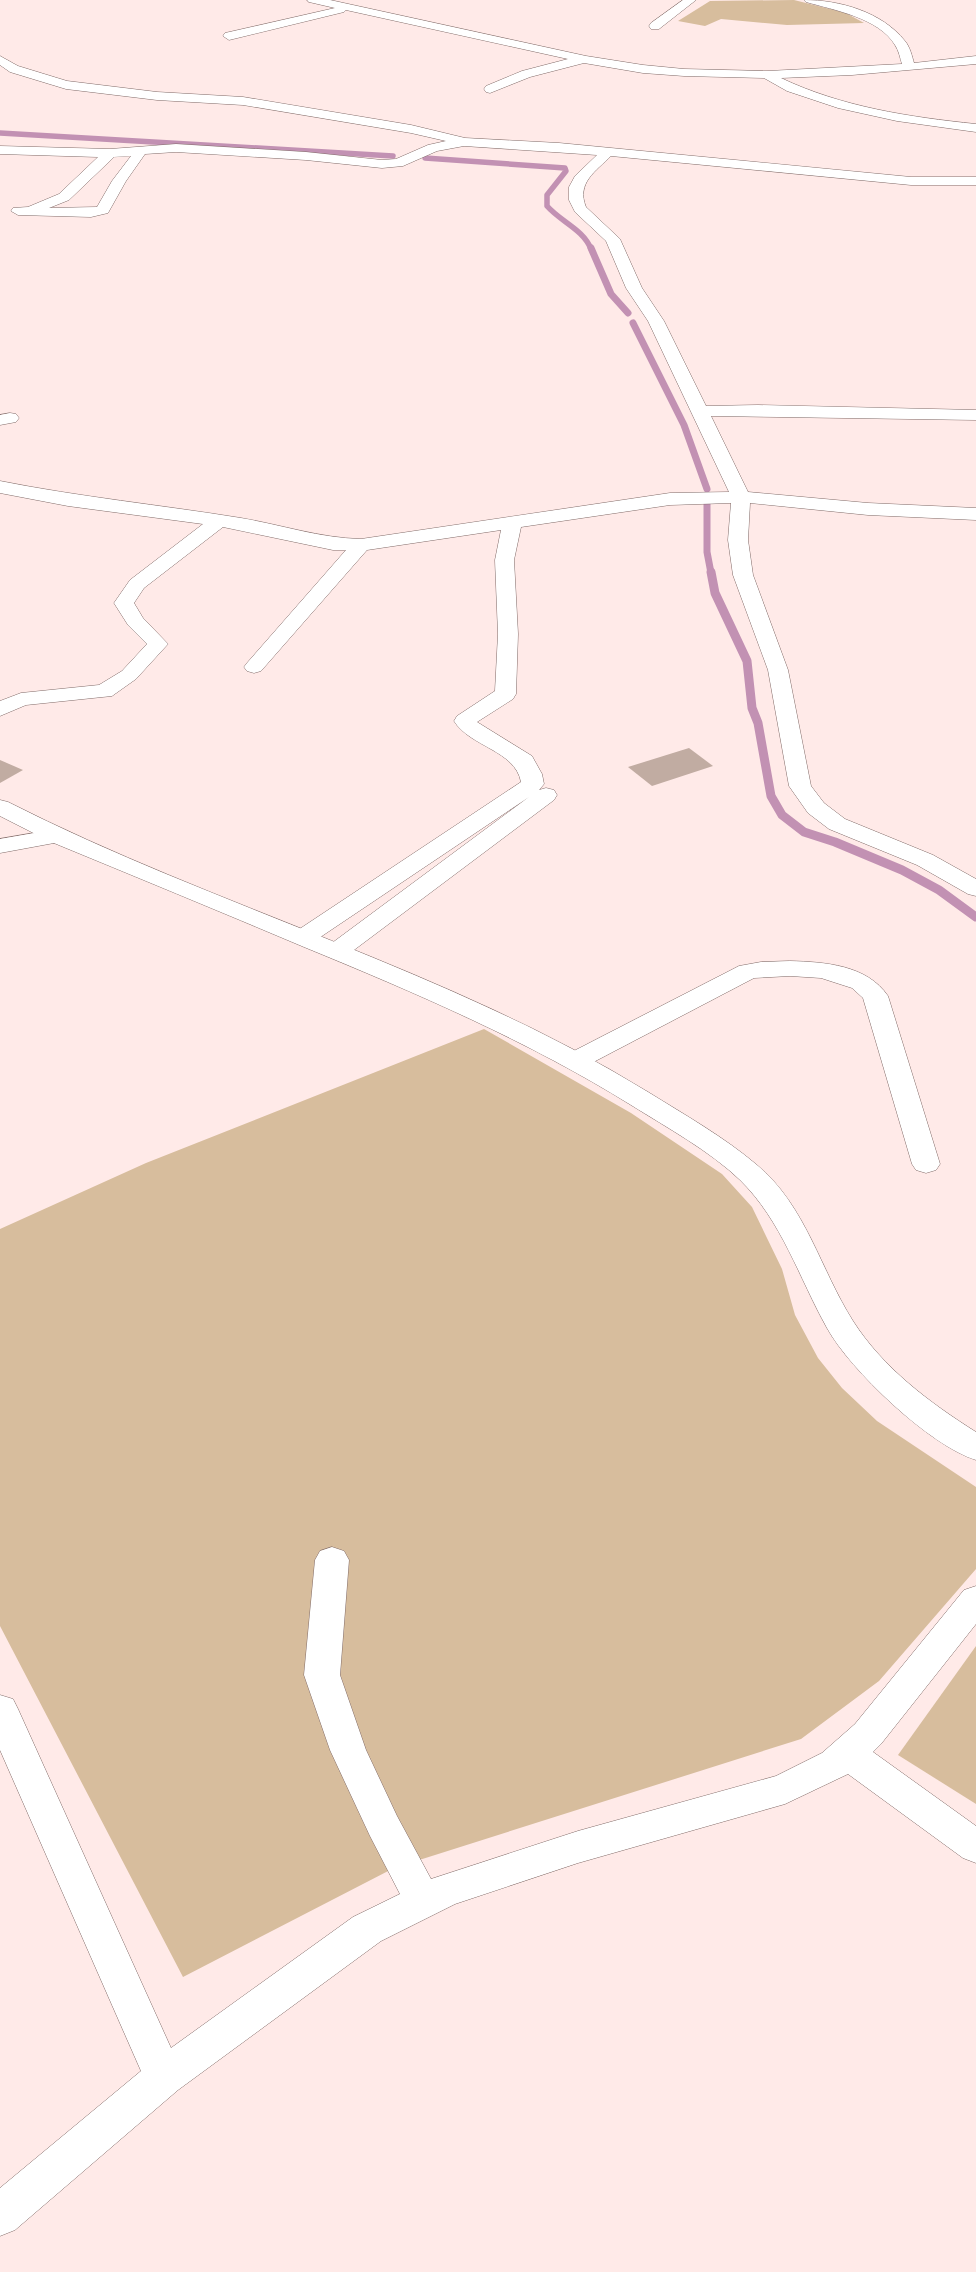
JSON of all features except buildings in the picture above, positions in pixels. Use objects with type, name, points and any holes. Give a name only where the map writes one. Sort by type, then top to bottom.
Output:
[{"type":"street","points":[[313,0],[438,25],[583,60],[678,72],[763,74],[910,67],[976,60]]},
{"type":"street","points":[[655,26],[690,0]]},
{"type":"street","points":[[810,0],[864,15],[889,31],[901,44],[910,67]]},
{"type":"street","points":[[229,36],[295,19],[351,8]]},
{"type":"street","points":[[0,60],[14,68],[75,87],[157,96],[242,101],[411,129],[465,142],[559,147],[911,181],[976,181]]},
{"type":"street","points":[[490,89],[526,74],[583,60]]},
{"type":"street","points":[[763,74],[802,91],[871,111],[914,120],[976,128]]},
{"type":"street","points":[[0,139],[306,156],[382,164],[404,160],[419,153],[465,142]]},
{"type":"street","points":[[0,150],[110,153],[176,148]]},
{"type":"street","points":[[110,153],[64,197],[37,208],[12,212],[90,213],[103,210],[119,180],[140,152]]},
{"type":"street","points":[[608,152],[582,176],[576,188],[576,200],[580,209],[613,239],[634,288],[656,321],[741,497],[738,540],[743,575],[778,670],[800,786],[816,808],[837,824],[925,860],[976,889]]},
{"type":"street","points":[[700,411],[758,410],[976,415]]},
{"type":"street","points":[[0,487],[68,500],[219,521],[333,544],[360,545],[670,499],[741,497],[868,509],[976,514]]},
{"type":"street","points":[[0,710],[21,699],[104,691],[129,675],[158,644],[135,621],[124,603],[137,584],[219,521]]},
{"type":"street","points":[[513,522],[506,541],[503,557],[508,598],[505,694],[465,721],[468,726],[524,761],[531,774],[532,784]]},
{"type":"street","points":[[254,667],[360,545]]},
{"type":"street","points":[[304,937],[532,784]]},
{"type":"street","points":[[338,951],[547,794],[546,790],[532,784]]},
{"type":"street","points":[[0,807],[57,836],[338,951],[486,1017],[575,1061],[699,1136],[748,1172],[775,1201],[798,1240],[841,1327],[879,1374],[927,1416],[976,1448]]},
{"type":"street","points":[[0,846],[57,836]]},
{"type":"street","points":[[575,1061],[748,972],[773,968],[838,973],[863,983],[875,996],[926,1164]]},
{"type":"street","points":[[332,1560],[322,1675],[348,1750],[383,1826],[424,1902]]},
{"type":"street","points":[[0,2215],[164,2077],[367,1929],[444,1891],[578,1847],[785,1789],[835,1764],[868,1734],[976,1599]]},
{"type":"street","points":[[0,1709],[164,2077]]},
{"type":"street","points":[[847,1753],[976,1847]]},
{"type":"shaded area","points":[[794,0],[846,13],[864,23],[787,25],[721,19],[705,26],[678,21],[710,1]]},
{"type":"shaded area","points":[[484,1029],[631,1113],[722,1174],[752,1207],[782,1269],[795,1315],[818,1358],[842,1388],[877,1421],[976,1487],[976,1569],[879,1681],[801,1739],[394,1868],[183,1977],[0,1626],[0,1229],[146,1163]]},
{"type":"shaded area","points":[[976,1646],[976,1804],[898,1755]]},
{"type":"waterway","points":[[0,133],[393,156]]},
{"type":"waterway","points":[[425,158],[565,168],[566,171],[547,195],[547,206],[583,236],[591,249]]},
{"type":"waterway","points":[[591,248],[611,294],[628,313]]},
{"type":"waterway","points":[[633,323],[684,425],[707,489]]},
{"type":"waterway","points":[[707,499],[707,552],[711,573]]},
{"type":"waterway","points":[[711,572],[715,593],[747,661],[752,708],[758,723],[771,796],[782,815],[804,832],[835,842],[902,870],[939,890],[976,917]]}]
